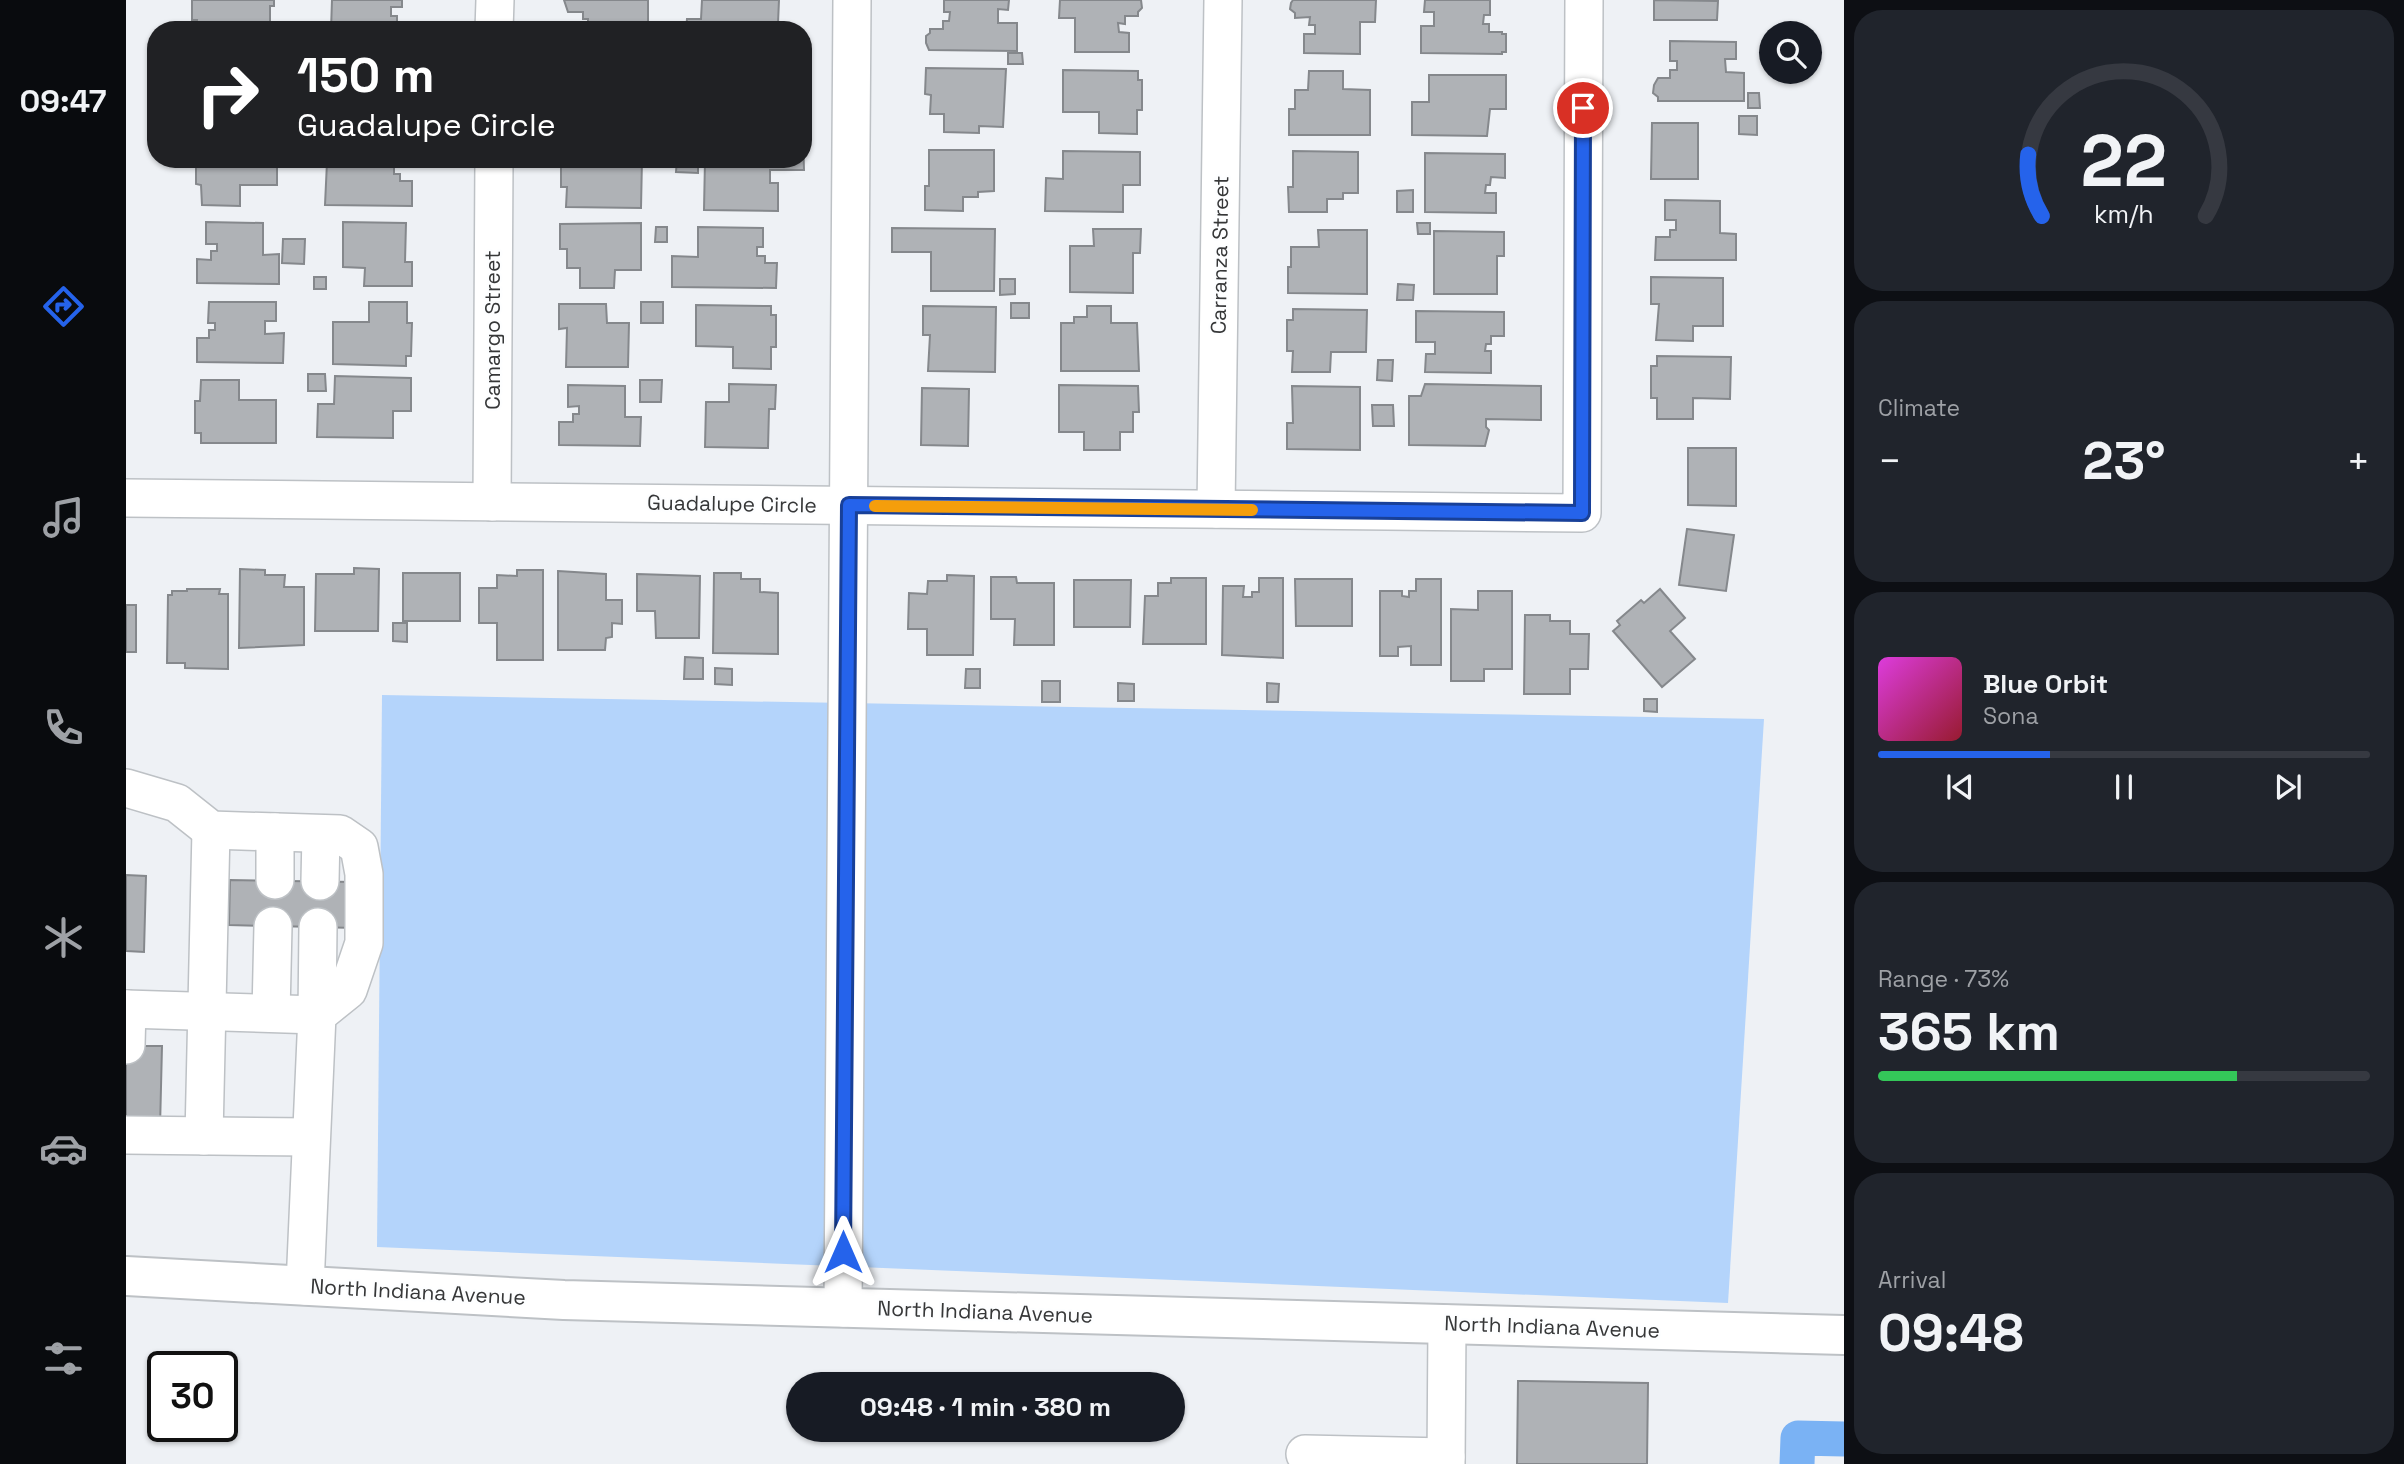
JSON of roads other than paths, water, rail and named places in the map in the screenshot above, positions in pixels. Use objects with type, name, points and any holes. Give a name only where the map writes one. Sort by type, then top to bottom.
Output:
[{"type":"main road","name":"North Indiana Avenue","points":[[126,1276],[564,1300],[1844,1335]]},
{"type":"street","points":[[495,0],[495,21]]},
{"type":"street","points":[[842,1308],[852,0]]},
{"type":"street","name":"Carranza Street","points":[[1216,509],[1223,0]]},
{"type":"street","name":"Guadalupe Circle","points":[[126,498],[1582,513],[1584,0]]},
{"type":"street","name":"Camargo Street","points":[[492,502],[494,168]]},
{"type":"street","points":[[126,788],[177,803],[211,830],[340,834],[359,847],[364,874],[364,943],[348,990],[317,1015],[127,1009],[126,1045]]},
{"type":"street","points":[[204,1136],[211,830]]},
{"type":"street","points":[[275,832],[275,880]]},
{"type":"street","points":[[320,881],[321,834]]},
{"type":"street","points":[[271,1013],[274,926]]},
{"type":"street","points":[[304,1286],[317,1015],[318,927]]},
{"type":"street","points":[[126,1135],[311,1137]]},
{"type":"street","points":[[1305,1454],[1446,1460],[1447,1324]]},
{"type":"waterway","points":[[1797,1464],[1798,1438],[1844,1439]]}]
